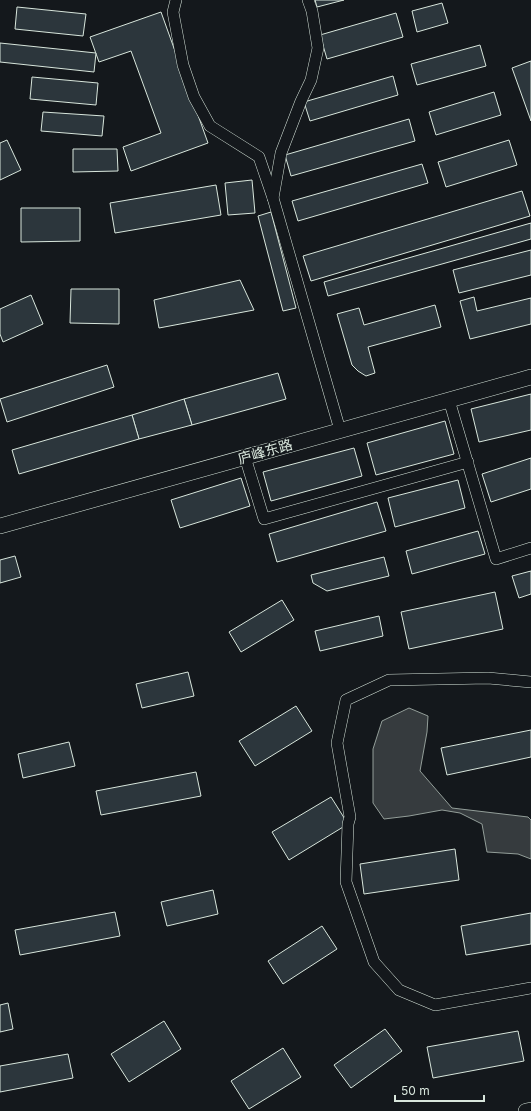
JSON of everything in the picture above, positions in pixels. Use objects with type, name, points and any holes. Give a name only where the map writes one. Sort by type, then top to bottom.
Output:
[{"type":"main road","name":"庐峰东路","points":[[0,526],[531,376]]},
{"type":"main road","points":[[526,1111],[531,1110]]},
{"type":"street","points":[[176,0],[173,12],[183,65],[194,97],[210,126],[259,157],[273,198],[340,430]]},
{"type":"street","points":[[273,198],[285,143],[301,101],[311,80],[318,48],[312,11],[308,0]]},
{"type":"street","points":[[449,400],[496,559],[531,548]]},
{"type":"street","points":[[244,457],[264,519],[468,462]]},
{"type":"street","points":[[531,682],[488,678],[390,680],[346,700],[337,743],[350,817],[348,824],[346,882],[374,962],[399,990],[435,1006],[531,988]]},
{"type":"shaded area","points":[[409,708],[428,716],[427,732],[420,771],[452,808],[528,817],[531,820],[531,859],[518,854],[487,852],[482,824],[460,813],[442,810],[384,819],[373,803],[373,749],[382,721]]},
{"type":"building","points":[[315,0],[344,0],[317,7]]},
{"type":"building","points":[[442,3],[448,23],[417,32],[412,11]]},
{"type":"building","points":[[17,7],[86,14],[83,36],[15,29]]},
{"type":"building","points":[[161,12],[208,143],[131,171],[123,147],[161,133],[131,51],[99,62],[90,37]]},
{"type":"building","points":[[396,13],[403,37],[327,59],[320,35]]},
{"type":"building","points":[[0,43],[96,53],[94,72],[0,62]]},
{"type":"building","points":[[480,45],[486,66],[417,85],[411,64]]},
{"type":"building","points":[[531,61],[531,121],[512,68]]},
{"type":"building","points":[[393,76],[398,95],[310,121],[304,102]]},
{"type":"building","points":[[32,77],[98,83],[96,105],[30,99]]},
{"type":"building","points":[[494,92],[501,115],[436,135],[429,112]]},
{"type":"building","points":[[43,112],[104,116],[102,136],[41,131]]},
{"type":"building","points":[[409,119],[415,141],[291,176],[285,155]]},
{"type":"building","points":[[7,140],[21,170],[0,180],[0,143]]},
{"type":"building","points":[[509,140],[517,165],[446,187],[438,162]]},
{"type":"building","points":[[73,149],[117,149],[118,171],[73,172]]},
{"type":"building","points":[[422,164],[428,183],[298,221],[292,201]]},
{"type":"building","points":[[252,180],[255,213],[228,215],[225,183]]},
{"type":"building","points":[[216,185],[221,215],[115,233],[110,203]]},
{"type":"building","points":[[522,191],[530,216],[311,281],[303,256]]},
{"type":"building","points":[[21,208],[80,208],[80,241],[21,242]]},
{"type":"building","points":[[271,212],[296,308],[283,311],[258,216]]},
{"type":"building","points":[[531,223],[531,239],[328,296],[324,282]]},
{"type":"building","points":[[531,250],[531,275],[459,293],[453,270]]},
{"type":"building","points":[[240,280],[254,310],[159,328],[154,300]]},
{"type":"building","points":[[71,289],[119,289],[119,324],[70,323]]},
{"type":"building","points":[[31,295],[43,324],[3,342],[0,334],[0,309]]},
{"type":"building","points":[[474,297],[477,311],[531,298],[531,324],[470,339],[460,301]]},
{"type":"building","points":[[435,305],[441,327],[368,347],[375,373],[366,376],[352,365],[337,314],[359,308],[364,325]]},
{"type":"building","points":[[107,365],[114,387],[7,422],[0,399]]},
{"type":"building","points":[[278,373],[286,399],[192,425],[184,399]]},
{"type":"building","points":[[531,394],[531,430],[479,442],[471,409]]},
{"type":"building","points":[[184,399],[192,425],[139,439],[132,415]]},
{"type":"building","points":[[132,415],[139,439],[19,474],[12,450]]},
{"type":"building","points":[[445,421],[454,454],[376,475],[367,443]]},
{"type":"building","points":[[354,448],[362,476],[271,501],[263,472]]},
{"type":"building","points":[[531,458],[531,489],[491,502],[482,474]]},
{"type":"building","points":[[241,478],[250,506],[180,528],[171,500]]},
{"type":"building","points":[[458,480],[465,508],[395,527],[388,498]]},
{"type":"building","points":[[377,502],[386,531],[277,562],[269,534]]},
{"type":"building","points":[[478,531],[485,554],[412,574],[406,551]]},
{"type":"building","points":[[15,556],[21,577],[0,583],[0,560]]},
{"type":"building","points":[[384,557],[389,576],[327,591],[313,583],[311,575]]},
{"type":"building","points":[[531,571],[531,594],[519,598],[512,576]]},
{"type":"building","points":[[495,592],[503,629],[409,649],[401,612]]},
{"type":"building","points":[[282,600],[294,620],[241,652],[229,632]]},
{"type":"building","points":[[379,616],[383,636],[320,651],[315,631]]},
{"type":"building","points":[[188,672],[194,696],[142,708],[136,684]]},
{"type":"building","points":[[296,706],[312,731],[255,766],[239,741]]},
{"type":"building","points":[[531,730],[531,757],[447,775],[441,748]]},
{"type":"building","points":[[69,742],[75,766],[23,778],[18,754]]},
{"type":"building","points":[[196,772],[201,796],[101,815],[96,791]]},
{"type":"building","points":[[331,797],[348,824],[289,860],[272,832]]},
{"type":"building","points":[[455,849],[459,880],[364,894],[360,864]]},
{"type":"building","points":[[213,890],[218,914],[167,926],[161,902]]},
{"type":"building","points":[[115,912],[120,936],[20,955],[15,930]]},
{"type":"building","points":[[531,913],[531,944],[466,955],[461,926]]},
{"type":"building","points":[[322,926],[337,949],[283,984],[268,961]]},
{"type":"building","points":[[8,1003],[13,1029],[0,1032],[0,1005]]},
{"type":"building","points":[[164,1021],[181,1049],[129,1082],[111,1054]]},
{"type":"building","points":[[385,1029],[402,1051],[351,1088],[334,1065]]},
{"type":"building","points":[[518,1031],[524,1061],[433,1078],[427,1047]]},
{"type":"building","points":[[283,1048],[301,1077],[249,1109],[231,1081]]},
{"type":"building","points":[[68,1054],[73,1078],[0,1092],[0,1066]]}]
